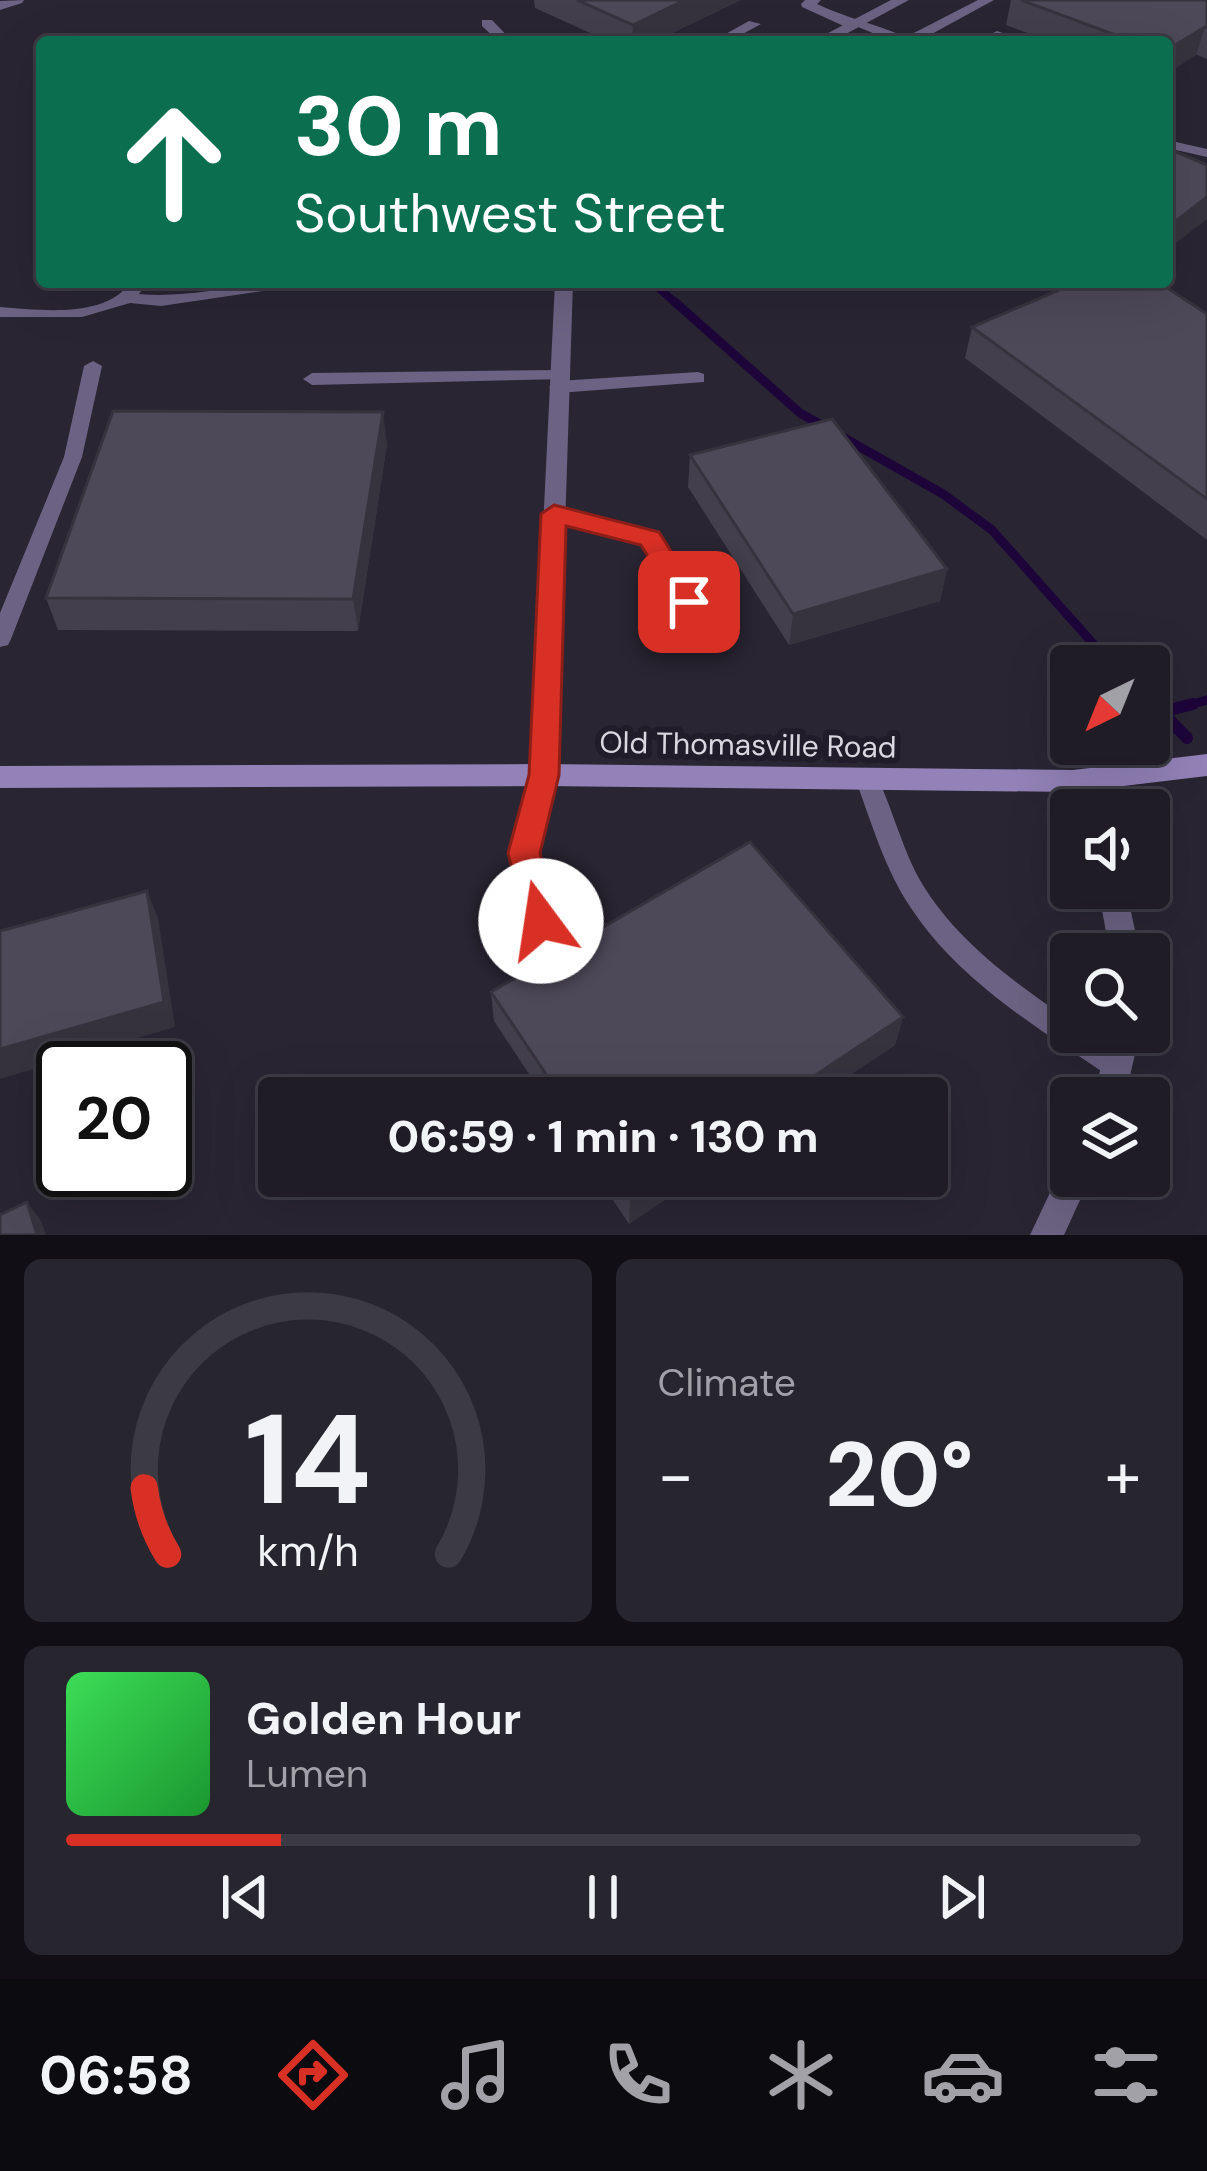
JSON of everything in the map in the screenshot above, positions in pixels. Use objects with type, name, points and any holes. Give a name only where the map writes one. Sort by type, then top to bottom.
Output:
[{"type":"street","points":[[0,6],[17,0]]},
{"type":"street","points":[[831,36],[902,0]]},
{"type":"street","points":[[544,775],[564,288]]},
{"type":"street","name":"Old Thomasville Road","points":[[0,777],[544,775],[1072,781],[1207,765]]},
{"type":"street","points":[[1072,781],[1075,789]]},
{"type":"street","points":[[1114,1077],[1120,1053]]},
{"type":"street","points":[[1047,1235],[1065,1197]]},
{"type":"lane","points":[[815,0],[807,4],[891,36]]},
{"type":"lane","points":[[919,36],[988,0]]},
{"type":"lane","points":[[487,23],[500,36]]},
{"type":"lane","points":[[730,36],[754,24]]},
{"type":"lane","points":[[1173,145],[1207,153]]},
{"type":"lane","points":[[0,312],[111,308],[134,290],[161,301],[249,288]]},
{"type":"lane","points":[[0,639],[73,457],[93,366]]},
{"type":"lane","points":[[312,379],[698,378]]},
{"type":"lane","points":[[554,514],[650,538],[709,634]]},
{"type":"lane","points":[[541,921],[524,853],[544,775]]},
{"type":"lane","points":[[868,781],[894,852],[920,901],[1010,993],[1117,1066]]},
{"type":"building","points":[[577,0],[685,0],[633,25]]},
{"type":"building","points":[[1021,0],[1207,0],[1207,27],[1173,46],[1173,36],[1118,36]]},
{"type":"building","points":[[1173,151],[1207,165],[1207,197],[1173,223]]},
{"type":"building","points":[[1064,288],[1167,288],[1207,314],[1207,499],[972,327]]},
{"type":"building","points":[[113,411],[383,412],[353,599],[46,598]]},
{"type":"building","points":[[832,419],[947,569],[793,614],[690,455]]},
{"type":"building","points":[[750,842],[903,1017],[813,1077],[548,1077],[491,992]]},
{"type":"building","points":[[147,891],[164,1002],[0,1049],[0,931]]},
{"type":"building","points":[[27,1202],[37,1235],[0,1235],[0,1215]]},
{"type":"waterway","points":[[659,288],[678,305]]},
{"type":"waterway","points":[[675,302],[800,413],[943,494],[992,530],[1094,645]]},
{"type":"waterway","points":[[1190,705],[1207,700]]},
{"type":"waterway","points":[[1170,710],[1190,705]]},
{"type":"waterway","points":[[1182,707],[1190,705]]},
{"type":"waterway","points":[[1170,720],[1187,738]]},
{"type":"route","points":[[541,921],[524,853],[544,775],[554,514],[650,538],[689,602]]}]
